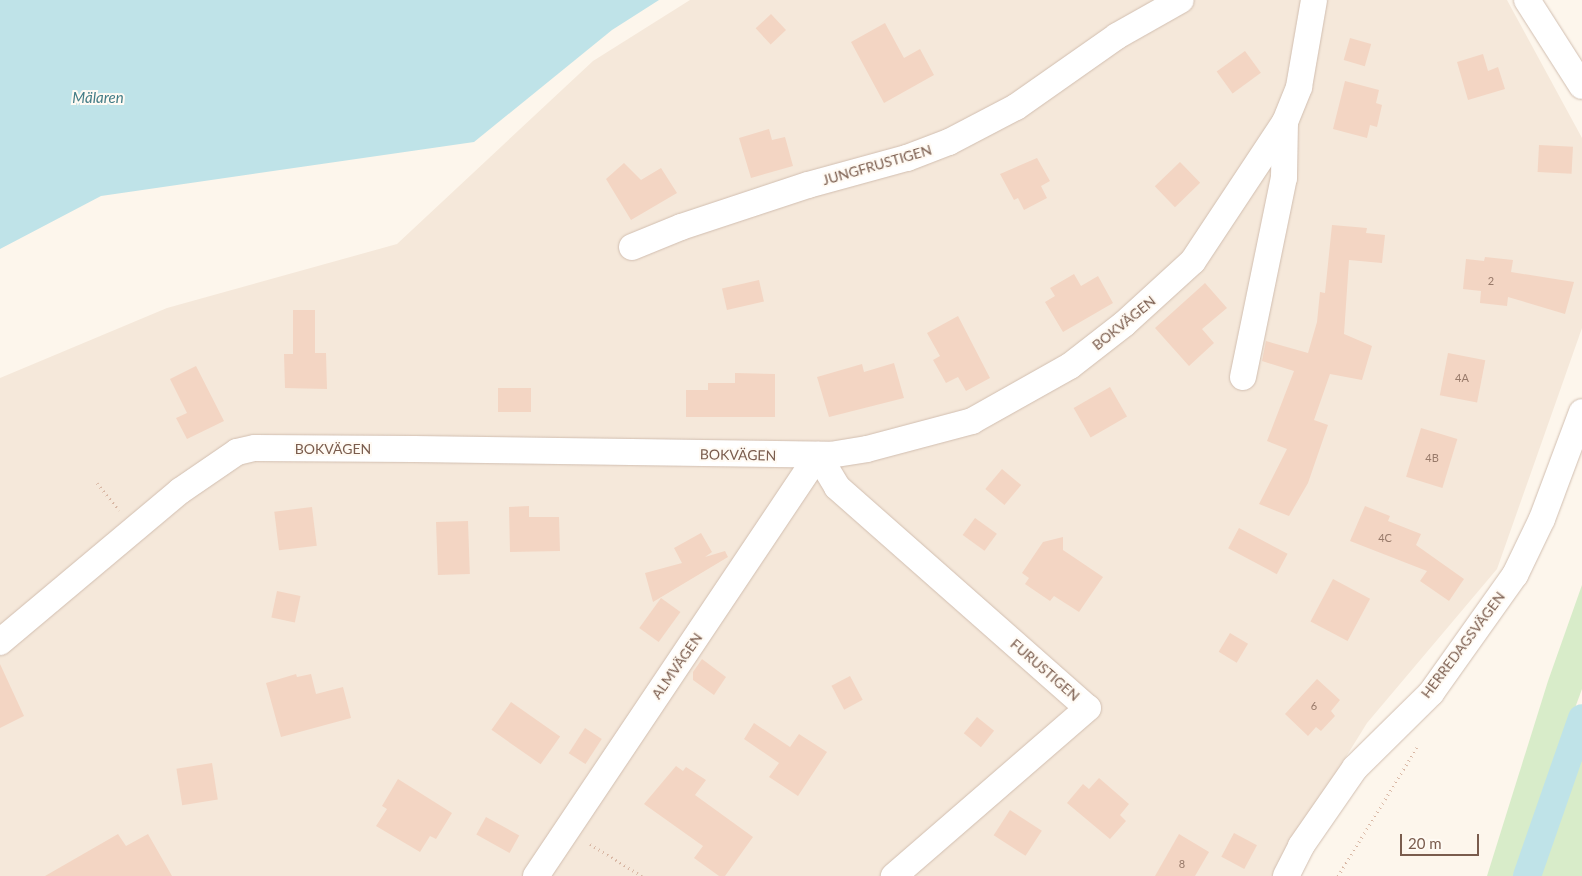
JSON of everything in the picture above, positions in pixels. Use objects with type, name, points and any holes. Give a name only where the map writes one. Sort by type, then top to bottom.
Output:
[{"type":"street","name":"JUNGFRUSTIGEN","points":[[632,247],[681,227],[808,185],[906,158],[949,142],[1016,107],[1117,36],[1181,0]]},
{"type":"street","name":"BOKVÄGEN","points":[[0,642],[217,463],[237,452],[255,448],[818,455],[867,449],[972,421],[1070,366],[1124,324],[1193,261],[1285,122],[1299,87],[1314,0]]},
{"type":"street","points":[[1527,0],[1582,86]]},
{"type":"street","points":[[1243,377],[1284,178],[1285,122]]},
{"type":"street","name":"HERREDAGSVÄGEN","points":[[1286,876],[1301,846],[1355,768],[1431,693],[1515,575],[1542,519],[1582,412]]},
{"type":"street","name":"ALMVÄGEN","points":[[536,876],[818,455]]},
{"type":"street","name":"FURUSTIGEN","points":[[818,455],[837,487],[1088,708],[894,876]]},
{"type":"path","points":[[96,483],[135,529]]},
{"type":"path","points":[[566,829],[642,876]]},
{"type":"shaded area","points":[[690,0],[1507,0],[1582,138],[1582,328],[1497,569],[1367,723],[1272,876],[0,876],[0,378],[167,308],[397,244],[593,61]]},
{"type":"green space","points":[[1582,585],[1582,689],[1513,876],[1487,876],[1548,681]]},
{"type":"green space","points":[[1582,753],[1582,876],[1536,876]]},
{"type":"water","name":"Mälaren","points":[[0,0],[659,0],[612,30],[474,142],[101,196],[0,249]]},
{"type":"building","points":[[771,14],[786,30],[771,44],[756,28]]},
{"type":"building","points":[[885,23],[904,58],[920,49],[934,75],[884,103],[851,42]]},
{"type":"building","points":[[1350,38],[1371,44],[1365,66],[1344,60]]},
{"type":"building","points":[[1245,51],[1261,73],[1233,93],[1217,72]]},
{"type":"building","points":[[1483,54],[1488,71],[1498,67],[1505,89],[1468,100],[1457,62]]},
{"type":"building","points":[[1345,81],[1379,90],[1376,103],[1382,105],[1377,127],[1370,125],[1367,138],[1333,129]]},
{"type":"building","points":[[769,129],[772,140],[785,137],[793,166],[751,178],[739,138]]},
{"type":"building","points":[[1539,145],[1573,147],[1572,174],[1538,172]]},
{"type":"building","points":[[1037,158],[1050,181],[1041,186],[1047,198],[1024,210],[1018,198],[1014,200],[1000,174]]},
{"type":"building","points":[[1180,162],[1200,183],[1175,207],[1155,186]]},
{"type":"building","points":[[624,163],[641,180],[661,168],[677,193],[631,220],[606,179]]},
{"type":"building","points":[[1332,225],[1367,228],[1366,233],[1385,235],[1382,263],[1349,260],[1344,334],[1372,346],[1362,380],[1330,374],[1314,420],[1328,425],[1308,483],[1289,516],[1259,504],[1287,449],[1267,441],[1294,371],[1262,361],[1266,341],[1308,353],[1317,322],[1320,292],[1325,293]]},
{"type":"building","points":[[1485,257],[1513,260],[1511,272],[1574,282],[1565,314],[1508,297],[1507,306],[1480,303],[1481,291],[1463,289],[1466,259],[1484,261]]},
{"type":"building","points":[[1074,274],[1081,286],[1098,276],[1113,303],[1063,332],[1045,302],[1055,296],[1050,288]]},
{"type":"building","points":[[759,280],[764,301],[727,310],[722,289]]},
{"type":"building","points":[[1205,283],[1227,308],[1202,329],[1214,343],[1189,366],[1155,328]]},
{"type":"building","points":[[293,310],[315,310],[315,353],[326,353],[327,389],[285,388],[284,354],[293,354]]},
{"type":"building","points":[[958,316],[990,378],[966,391],[958,377],[946,383],[933,360],[940,356],[927,333]]},
{"type":"building","points":[[1448,353],[1485,360],[1477,402],[1440,395]]},
{"type":"building","points":[[894,363],[904,398],[829,417],[817,377],[862,364],[864,372]]},
{"type":"building","points":[[196,366],[224,421],[187,439],[176,418],[187,413],[170,379]]},
{"type":"building","points":[[735,373],[775,374],[775,417],[686,417],[686,390],[708,390],[708,383],[735,383]]},
{"type":"building","points":[[1110,387],[1127,416],[1091,437],[1074,408]]},
{"type":"building","points":[[498,388],[531,388],[531,412],[498,412]]},
{"type":"building","points":[[1421,428],[1457,439],[1442,488],[1406,477]]},
{"type":"building","points":[[1002,469],[1021,485],[1004,505],[985,489]]},
{"type":"building","points":[[529,506],[529,517],[559,517],[560,551],[510,552],[509,507]]},
{"type":"building","points":[[1365,506],[1390,516],[1388,521],[1421,534],[1416,545],[1464,579],[1449,601],[1420,581],[1427,571],[1350,541]]},
{"type":"building","points":[[312,507],[317,546],[279,550],[274,512]]},
{"type":"building","points":[[975,518],[997,534],[984,551],[963,535]]},
{"type":"building","points":[[468,521],[470,574],[438,575],[436,522]]},
{"type":"building","points":[[1239,528],[1288,554],[1277,574],[1228,548]]},
{"type":"building","points":[[701,533],[712,552],[705,557],[725,551],[728,557],[653,602],[645,573],[682,563],[674,548]]},
{"type":"building","points":[[1063,537],[1063,550],[1103,577],[1079,612],[1054,596],[1050,601],[1025,584],[1029,578],[1022,573],[1043,542]]},
{"type":"building","points":[[1333,579],[1370,599],[1348,641],[1310,621]]},
{"type":"building","points":[[277,591],[300,596],[295,622],[271,617]]},
{"type":"building","points":[[661,598],[680,612],[659,642],[639,628]]},
{"type":"building","points":[[1230,633],[1248,644],[1237,663],[1219,652]]},
{"type":"building","points":[[702,659],[726,677],[714,695],[693,680],[693,672]]},
{"type":"building","points":[[0,664],[24,716],[0,728]]},
{"type":"building","points":[[296,674],[297,677],[311,674],[316,694],[343,687],[351,718],[281,737],[266,683]]},
{"type":"building","points":[[850,676],[863,700],[844,710],[831,686]]},
{"type":"building","points":[[1317,679],[1340,700],[1331,711],[1335,716],[1321,731],[1316,727],[1308,736],[1285,714]]},
{"type":"building","points":[[511,702],[560,736],[541,764],[491,730]]},
{"type":"building","points":[[977,717],[994,731],[981,747],[964,733]]},
{"type":"building","points":[[754,723],[790,747],[799,734],[827,752],[798,796],[769,777],[779,763],[744,739]]},
{"type":"building","points":[[585,728],[602,739],[585,764],[569,753]]},
{"type":"building","points":[[212,763],[218,800],[182,805],[176,769]]},
{"type":"building","points":[[676,766],[683,771],[686,767],[706,780],[695,795],[753,837],[725,876],[719,876],[694,858],[703,846],[644,804]]},
{"type":"building","points":[[1099,778],[1129,804],[1120,815],[1126,821],[1110,839],[1067,803],[1083,784],[1089,789]]},
{"type":"building","points":[[398,779],[452,813],[436,839],[430,836],[420,852],[376,826],[387,809],[382,806]]},
{"type":"building","points":[[1010,810],[1042,831],[1026,856],[994,835]]},
{"type":"building","points":[[486,817],[519,835],[510,853],[476,834]]},
{"type":"building","points":[[1234,833],[1257,845],[1244,869],[1221,857]]},
{"type":"building","points":[[118,834],[126,846],[148,834],[172,876],[45,876]]},
{"type":"building","points":[[1179,834],[1209,852],[1195,876],[1155,876]]},
{"type":"waterway","points":[[1527,876],[1582,718]]}]
